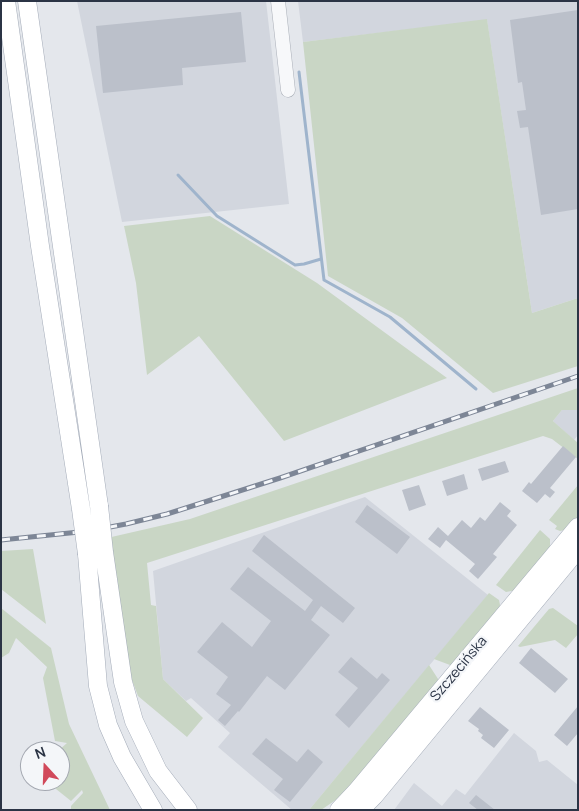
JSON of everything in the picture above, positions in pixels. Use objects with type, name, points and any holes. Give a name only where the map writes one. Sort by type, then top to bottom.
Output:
[{"type":"main road","points":[[6,1],[40,246],[81,509],[87,554],[98,686],[108,725],[122,757],[153,810]]},
{"type":"main road","points":[[27,1],[123,682],[134,721],[158,771],[188,810]]},
{"type":"main road","name":"Szczecińska","points":[[338,810],[382,762],[578,527]]},
{"type":"main road","name":"Szczecińska","points":[[360,810],[374,796],[578,549]]},
{"type":"street","points":[[278,1],[288,90]]},
{"type":"shaded area","points":[[77,1],[266,1],[289,204],[122,222]]},
{"type":"shaded area","points":[[298,1],[578,1],[578,298],[532,313],[487,20],[303,42]]},
{"type":"shaded area","points":[[562,410],[578,410],[578,435],[574,440],[553,421]]},
{"type":"shaded area","points":[[365,497],[488,595],[309,810],[292,810],[218,747],[230,733],[191,698],[186,701],[163,679],[153,571]]},
{"type":"shaded area","points":[[514,733],[536,751],[539,762],[547,760],[578,785],[578,810],[394,810],[414,783],[442,806],[456,789],[465,795]]},
{"type":"green space","points":[[487,19],[532,313],[578,298],[578,366],[493,393],[402,318],[328,276],[303,42]]},
{"type":"green space","points":[[210,216],[317,283],[447,378],[284,441],[199,336],[147,375],[136,283],[124,226]]},
{"type":"green space","points":[[578,388],[578,410],[562,410],[553,421],[578,443],[578,459],[552,439],[543,436],[147,563],[151,605],[156,606],[163,679],[203,718],[187,737],[138,696],[121,651],[94,541],[190,519]]},
{"type":"green space","points":[[578,485],[578,517],[569,529],[560,531],[555,529],[557,526],[549,520]]},
{"type":"green space","points":[[540,530],[550,539],[550,550],[517,590],[506,592],[496,585]]},
{"type":"green space","points":[[33,549],[46,624],[1,589],[1,551]]},
{"type":"green space","points":[[489,593],[499,600],[498,613],[456,665],[450,665],[434,659]]},
{"type":"green space","points":[[1,608],[51,648],[69,724],[110,810],[71,810],[71,806],[83,793],[82,790],[71,801],[58,791],[70,791],[70,741],[55,741],[43,678],[47,667],[16,638],[9,653],[1,658]]},
{"type":"green space","points":[[553,608],[578,626],[578,634],[566,648],[555,640],[518,646],[549,609]]},
{"type":"green space","points":[[429,665],[440,682],[352,789],[321,810],[309,810]]},
{"type":"building","points":[[578,10],[578,209],[541,215],[528,127],[520,128],[517,111],[526,110],[522,82],[518,83],[510,20]]},
{"type":"building","points":[[241,12],[246,62],[182,68],[183,85],[103,93],[96,26]]},
{"type":"building","points":[[563,446],[576,457],[550,488],[555,492],[550,498],[545,494],[537,503],[522,491],[529,482],[531,484]]},
{"type":"building","points":[[505,461],[509,472],[482,481],[478,469]]},
{"type":"building","points":[[464,474],[468,489],[447,496],[442,481]]},
{"type":"building","points":[[419,485],[426,505],[409,511],[402,490]]},
{"type":"building","points":[[500,502],[511,511],[507,516],[517,525],[493,554],[497,557],[478,579],[469,571],[475,564],[446,540],[440,548],[428,539],[438,527],[448,536],[462,520],[471,528],[480,517],[485,521]]},
{"type":"building","points":[[367,505],[410,537],[397,554],[355,522]]},
{"type":"building","points":[[264,535],[355,608],[343,623],[321,606],[311,620],[330,635],[285,690],[267,676],[239,712],[225,726],[218,720],[231,705],[216,694],[228,677],[197,652],[222,622],[252,647],[271,621],[230,589],[248,567],[305,611],[313,600],[252,551]]},
{"type":"building","points":[[531,648],[568,679],[555,693],[519,663]]},
{"type":"building","points":[[351,657],[377,679],[382,673],[390,680],[349,728],[335,715],[358,688],[338,672]]},
{"type":"building","points":[[578,706],[578,733],[567,746],[554,735]]},
{"type":"building","points":[[480,707],[509,730],[494,748],[481,738],[483,735],[478,731],[479,729],[468,721]]},
{"type":"building","points":[[266,738],[297,762],[308,749],[323,762],[290,802],[274,790],[283,779],[252,754]]},
{"type":"building","points":[[476,795],[495,810],[478,810],[469,803]]},
{"type":"waterway","points":[[299,72],[324,280],[390,317],[476,389]]},
{"type":"waterway","points":[[178,175],[217,216],[295,265],[321,259]]},
{"type":"railway","points":[[1,540],[89,531],[167,514],[280,478],[578,376]]}]
